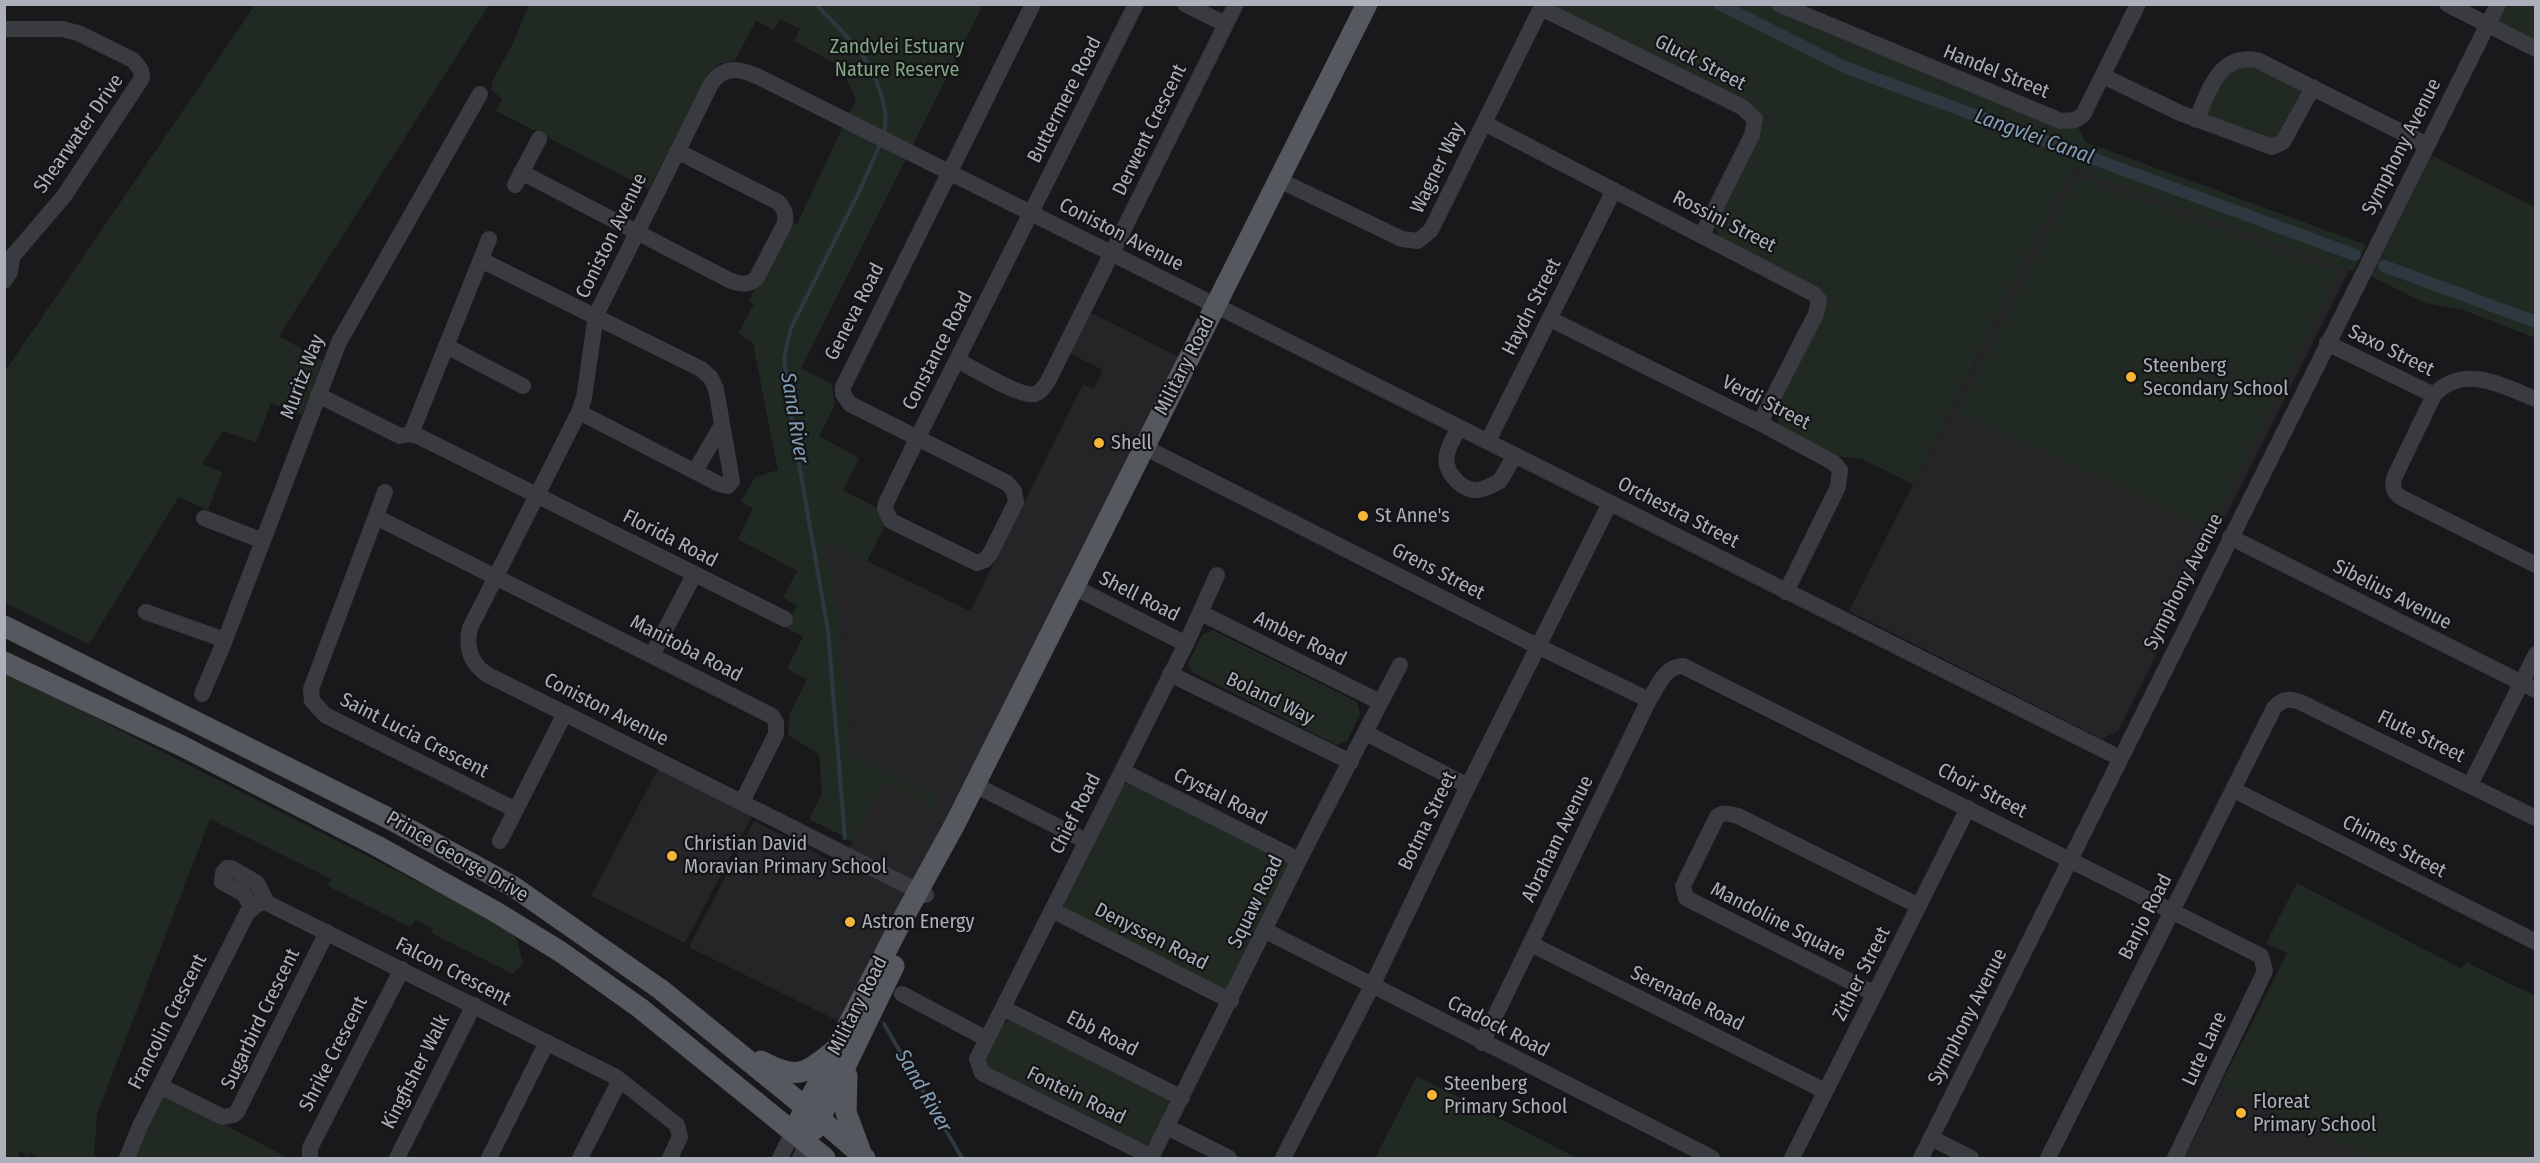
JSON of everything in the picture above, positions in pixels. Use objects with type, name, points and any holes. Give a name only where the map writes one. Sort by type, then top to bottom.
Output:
[{"type":"main road","name":"Military Road","points":[[800,1145],[813,1113],[955,824],[1367,4]]},
{"type":"main road","name":"Prince George Drive","points":[[4,626],[392,820],[514,887],[660,989],[813,1113],[864,1158]]},
{"type":"main road","name":"Prince George Drive","points":[[4,662],[182,746],[377,846],[478,901],[561,952],[640,1008],[800,1145],[825,1158]]},
{"type":"main road","points":[[717,1034],[775,1069],[793,1073],[801,1073],[845,1051],[848,1073],[844,1099],[849,1125],[864,1158]]},
{"type":"street","points":[[948,172],[1033,4]]},
{"type":"street","name":"Buttermere Road","points":[[1031,214],[1136,4]]},
{"type":"street","points":[[1185,4],[1225,24]]},
{"type":"street","name":"Derwent Crescent","points":[[957,360],[1022,392],[1036,394],[1042,390],[1236,4]]},
{"type":"street","name":"Handel Street","points":[[1779,4],[2061,121],[2075,120],[2083,115],[2135,5]]},
{"type":"street","points":[[2447,4],[2535,49]]},
{"type":"street","name":"Symphony Avenue","points":[[1921,1158],[2498,4]]},
{"type":"street","name":"Wagner Way","points":[[1279,180],[1402,239],[1418,241],[1431,230],[1542,6]]},
{"type":"street","name":"Gluck Street","points":[[1542,6],[1742,107],[1755,119],[1752,135],[1702,235]]},
{"type":"street","name":"Shearwater Drive","points":[[4,29],[62,29],[78,33],[133,60],[141,70],[142,78],[64,196],[8,254],[10,272],[4,281]]},
{"type":"street","points":[[2196,120],[2222,69],[2238,59],[2257,60],[2427,145]]},
{"type":"street","name":"Coniston Avenue","points":[[922,893],[488,675],[472,659],[468,645],[470,628],[579,412],[584,398],[596,315],[677,151],[713,81],[721,73],[733,69],[750,73],[1216,306]]},
{"type":"street","points":[[2103,76],[2196,120],[2265,146],[2278,146],[2283,142],[2313,87]]},
{"type":"street","name":"Muritz Way","points":[[202,693],[225,640],[346,326],[480,94]]},
{"type":"street","name":"Rossini Street","points":[[1484,123],[1808,289],[1819,300],[1816,314],[1760,423]]},
{"type":"street","points":[[538,139],[518,179],[636,233],[729,280],[746,284],[756,279],[784,225],[785,214],[778,202],[677,151]]},
{"type":"street","name":"Geneva Road","points":[[885,510],[891,521],[899,526],[976,562],[985,560],[990,554],[1016,502],[1014,491],[1007,483],[850,404],[843,394],[843,387],[948,172]]},
{"type":"street","name":"Haydn Street","points":[[1488,441],[1614,190]]},
{"type":"street","name":"Constance Road","points":[[885,510],[886,503],[917,439],[1031,214]]},
{"type":"street","points":[[411,434],[489,239]]},
{"type":"street","points":[[480,260],[596,315],[701,369],[710,376],[716,389],[732,475],[730,484],[726,486],[719,484],[579,412]]},
{"type":"street","name":"Orchestra Street","points":[[1216,306],[2120,758]]},
{"type":"street","name":"Verdi Street","points":[[1550,319],[1826,457],[1840,470],[1838,487],[1786,592]]},
{"type":"street","name":"Saxo Street","points":[[2327,344],[2433,395],[2450,382],[2462,378],[2474,378],[2535,399]]},
{"type":"street","points":[[446,346],[523,386]]},
{"type":"street","name":"Florida Road","points":[[318,395],[400,436],[411,434],[785,619]]},
{"type":"street","points":[[2433,395],[2394,478],[2393,487],[2397,495],[2535,565]]},
{"type":"street","points":[[695,471],[722,425]]},
{"type":"street","points":[[1459,427],[1446,460],[1454,480],[1470,489],[1477,490],[1500,481],[1515,455]]},
{"type":"street","name":"Grens Street","points":[[1144,447],[1539,647],[1649,700]]},
{"type":"street","name":"Saint Lucia Crescent","points":[[385,492],[311,689],[312,701],[325,715],[516,810]]},
{"type":"street","name":"Botma Street","points":[[1283,1158],[1373,984],[1468,786],[1610,503]]},
{"type":"street","points":[[376,517],[496,576]]},
{"type":"street","points":[[204,518],[263,541]]},
{"type":"street","name":"Sibelius Avenue","points":[[2230,537],[2528,686]]},
{"type":"street","points":[[652,655],[694,575]]},
{"type":"street","name":"Chief Road","points":[[981,1073],[977,1059],[1201,614],[1217,575]]},
{"type":"street","name":"Manitoba Road","points":[[496,576],[767,713],[776,722],[776,734],[742,802]]},
{"type":"street","name":"Shell Road","points":[[1074,587],[1186,644]]},
{"type":"street","points":[[146,612],[225,640]]},
{"type":"street","name":"Amber Road","points":[[1201,614],[1380,702]]},
{"type":"street","points":[[2470,785],[2528,686],[2535,654]]},
{"type":"street","name":"Squaw Road","points":[[1152,1158],[1266,931],[1299,860],[1400,665]]},
{"type":"street","name":"Abraham Avenue","points":[[1482,1043],[1649,700],[1665,674],[1676,666],[1683,666]]},
{"type":"street","name":"Choir Street","points":[[1683,666],[2260,956]]},
{"type":"street","name":"Boland Way","points":[[1170,674],[1351,762]]},
{"type":"street","name":"Flute Street","points":[[2286,699],[2300,702],[2535,818]]},
{"type":"street","name":"Banjo Road","points":[[2048,1158],[2274,708],[2286,699]]},
{"type":"street","points":[[500,841],[565,713]]},
{"type":"street","points":[[1366,733],[1468,786]]},
{"type":"street","name":"Crystal Road","points":[[1122,771],[1299,860]]},
{"type":"street","points":[[975,785],[1086,841]]},
{"type":"street","name":"Chimes Street","points":[[2234,790],[2535,942]]},
{"type":"street","name":"Zither Street","points":[[1792,1158],[1968,808]]},
{"type":"street","name":"Mandoline Square","points":[[1875,994],[1686,898],[1683,886],[1717,817],[1728,813],[1738,816],[1919,906]]},
{"type":"street","name":"Falcon Crescent","points":[[259,905],[327,932],[620,1080],[679,1127],[680,1140],[670,1158]]},
{"type":"street","name":"Francolin Crescent","points":[[127,1158],[135,1137],[247,913],[259,905]]},
{"type":"street","name":"Denyssen Road","points":[[1052,910],[1231,1000]]},
{"type":"street","name":"Cradock Road","points":[[1266,931],[1373,984],[1482,1043],[1712,1158]]},
{"type":"street","name":"Sugarbird Crescent","points":[[160,1086],[223,1117],[237,1112],[327,932]]},
{"type":"street","name":"Serenade Road","points":[[1531,944],[1825,1091]]},
{"type":"street","name":"Lute Lane","points":[[2175,1158],[2265,971],[2260,956]]},
{"type":"street","name":"Shrike Crescent","points":[[310,1158],[310,1148],[402,969]]},
{"type":"street","points":[[902,994],[987,1039]]},
{"type":"street","name":"Kingfisher Walk","points":[[397,1158],[474,1005]]},
{"type":"street","name":"Ebb Road","points":[[1003,1008],[1182,1098]]},
{"type":"street","points":[[489,1158],[547,1042]]},
{"type":"street","name":"Fontein Road","points":[[981,1073],[1152,1158]]},
{"type":"street","points":[[580,1158],[620,1080]]},
{"type":"street","points":[[1167,1127],[1229,1158]]},
{"type":"street","points":[[1931,1138],[1971,1158]]},
{"type":"street","name":"Military Road","points":[[780,1158],[800,1145]]},
{"type":"shaded area","name":"Steenberg Secondary School","points":[[2073,168],[2349,270],[2118,731],[2102,739],[1849,611]]},
{"type":"shaded area","points":[[1088,311],[1187,361],[848,1026],[689,947],[754,821],[840,866],[883,782],[934,808],[939,797],[851,753],[840,627],[824,540],[970,611],[1083,384],[1093,389],[1103,370],[1067,352]]},
{"type":"shaded area","name":"Christian David Moravian Primary School","points":[[659,767],[752,816],[685,943],[591,896]]},
{"type":"shaded area","name":"Floreat Primary School","points":[[2220,1086],[2370,1158],[2184,1158]]},
{"type":"green space","points":[[255,5],[489,5],[279,336],[323,361],[302,415],[271,403],[256,442],[223,431],[202,464],[222,472],[208,510],[179,497],[89,644],[5,603],[4,373]]},
{"type":"green space","name":"Zandvlei Estuary Nature Reserve","points":[[525,5],[983,5],[801,368],[832,384],[835,405],[819,436],[859,458],[843,490],[879,509],[885,526],[867,561],[825,541],[840,627],[851,752],[940,797],[934,808],[883,782],[853,841],[809,819],[822,793],[819,754],[788,735],[790,714],[807,679],[787,669],[803,637],[786,627],[797,605],[783,598],[797,571],[738,539],[753,508],[741,502],[755,477],[778,470],[753,343],[738,334],[754,304],[749,301],[790,221],[797,224],[856,99],[841,67],[794,41],[800,29],[780,19],[774,30],[756,21],[735,60],[721,63],[709,72],[649,189],[496,111],[502,99],[491,89],[492,82],[512,45],[528,7]]},
{"type":"green space","points":[[1554,5],[1771,5],[2060,124],[2076,123],[2085,142],[2366,245],[2353,271],[2349,270],[2073,168],[1913,484],[1862,459],[1836,456],[1781,429],[1775,410],[1825,310],[1825,297],[1722,239],[1716,231],[1715,220],[1759,118],[1558,10]]},
{"type":"green space","points":[[2498,5],[2535,5],[2535,49],[2488,25]]},
{"type":"green space","points":[[2245,61],[2300,90],[2275,141],[2208,115],[2207,112],[2223,75]]},
{"type":"green space","points":[[2431,155],[2535,207],[2535,338],[2463,310],[2425,303],[2371,276]]},
{"type":"green space","points":[[2076,176],[2340,273],[2210,532],[1958,411]]},
{"type":"green space","points":[[1213,630],[1357,702],[1360,714],[1347,741],[1336,745],[1192,672],[1188,664],[1202,635]]},
{"type":"green space","points":[[4,671],[422,884],[447,894],[515,933],[523,963],[513,974],[431,933],[433,929],[416,920],[410,927],[328,886],[331,879],[210,819],[97,1114],[94,1158],[39,1158],[30,1153],[27,1157],[20,1150],[18,1158],[5,1158]]},
{"type":"green space","points":[[1128,783],[1290,864],[1227,989],[1219,989],[1064,908],[1064,900],[1121,786]]},
{"type":"green space","points":[[2297,883],[2462,969],[2466,962],[2535,996],[2535,1158],[2370,1158],[2220,1086],[2287,953],[2266,943]]},
{"type":"green space","points":[[1009,1020],[1169,1100],[1164,1122],[1153,1142],[1139,1145],[986,1066],[992,1040]]},
{"type":"green space","name":"Steenberg Primary School","points":[[1417,1076],[1575,1157],[1375,1158]]},
{"type":"green space","points":[[166,1096],[172,1097],[288,1158],[133,1158],[159,1100]]},
{"type":"waterway","name":"Sand River","points":[[816,4],[857,48],[873,72],[885,110],[886,122],[883,134]]},
{"type":"waterway","name":"Langvlei Canal","points":[[1719,4],[1847,68],[2355,255]]},
{"type":"waterway","name":"Sand River","points":[[845,838],[828,631],[793,429],[784,358],[791,328],[861,188],[880,144]]},
{"type":"waterway","name":"Langvlei Canal","points":[[2384,266],[2536,322]]},
{"type":"waterway","name":"Sand River","points":[[884,1024],[962,1158]]},
{"type":"place","name":"Steenberg Secondary School","points":[[2131,377]]},
{"type":"place","name":"Shell","points":[[1099,443]]},
{"type":"place","name":"St Anne's","points":[[1363,516]]},
{"type":"place","name":"Christian David Moravian Primary School","points":[[672,856]]},
{"type":"place","name":"Astron Energy","points":[[850,922]]},
{"type":"place","name":"Steenberg Primary School","points":[[1432,1095]]},
{"type":"place","name":"Floreat Primary School","points":[[2241,1113]]}]
